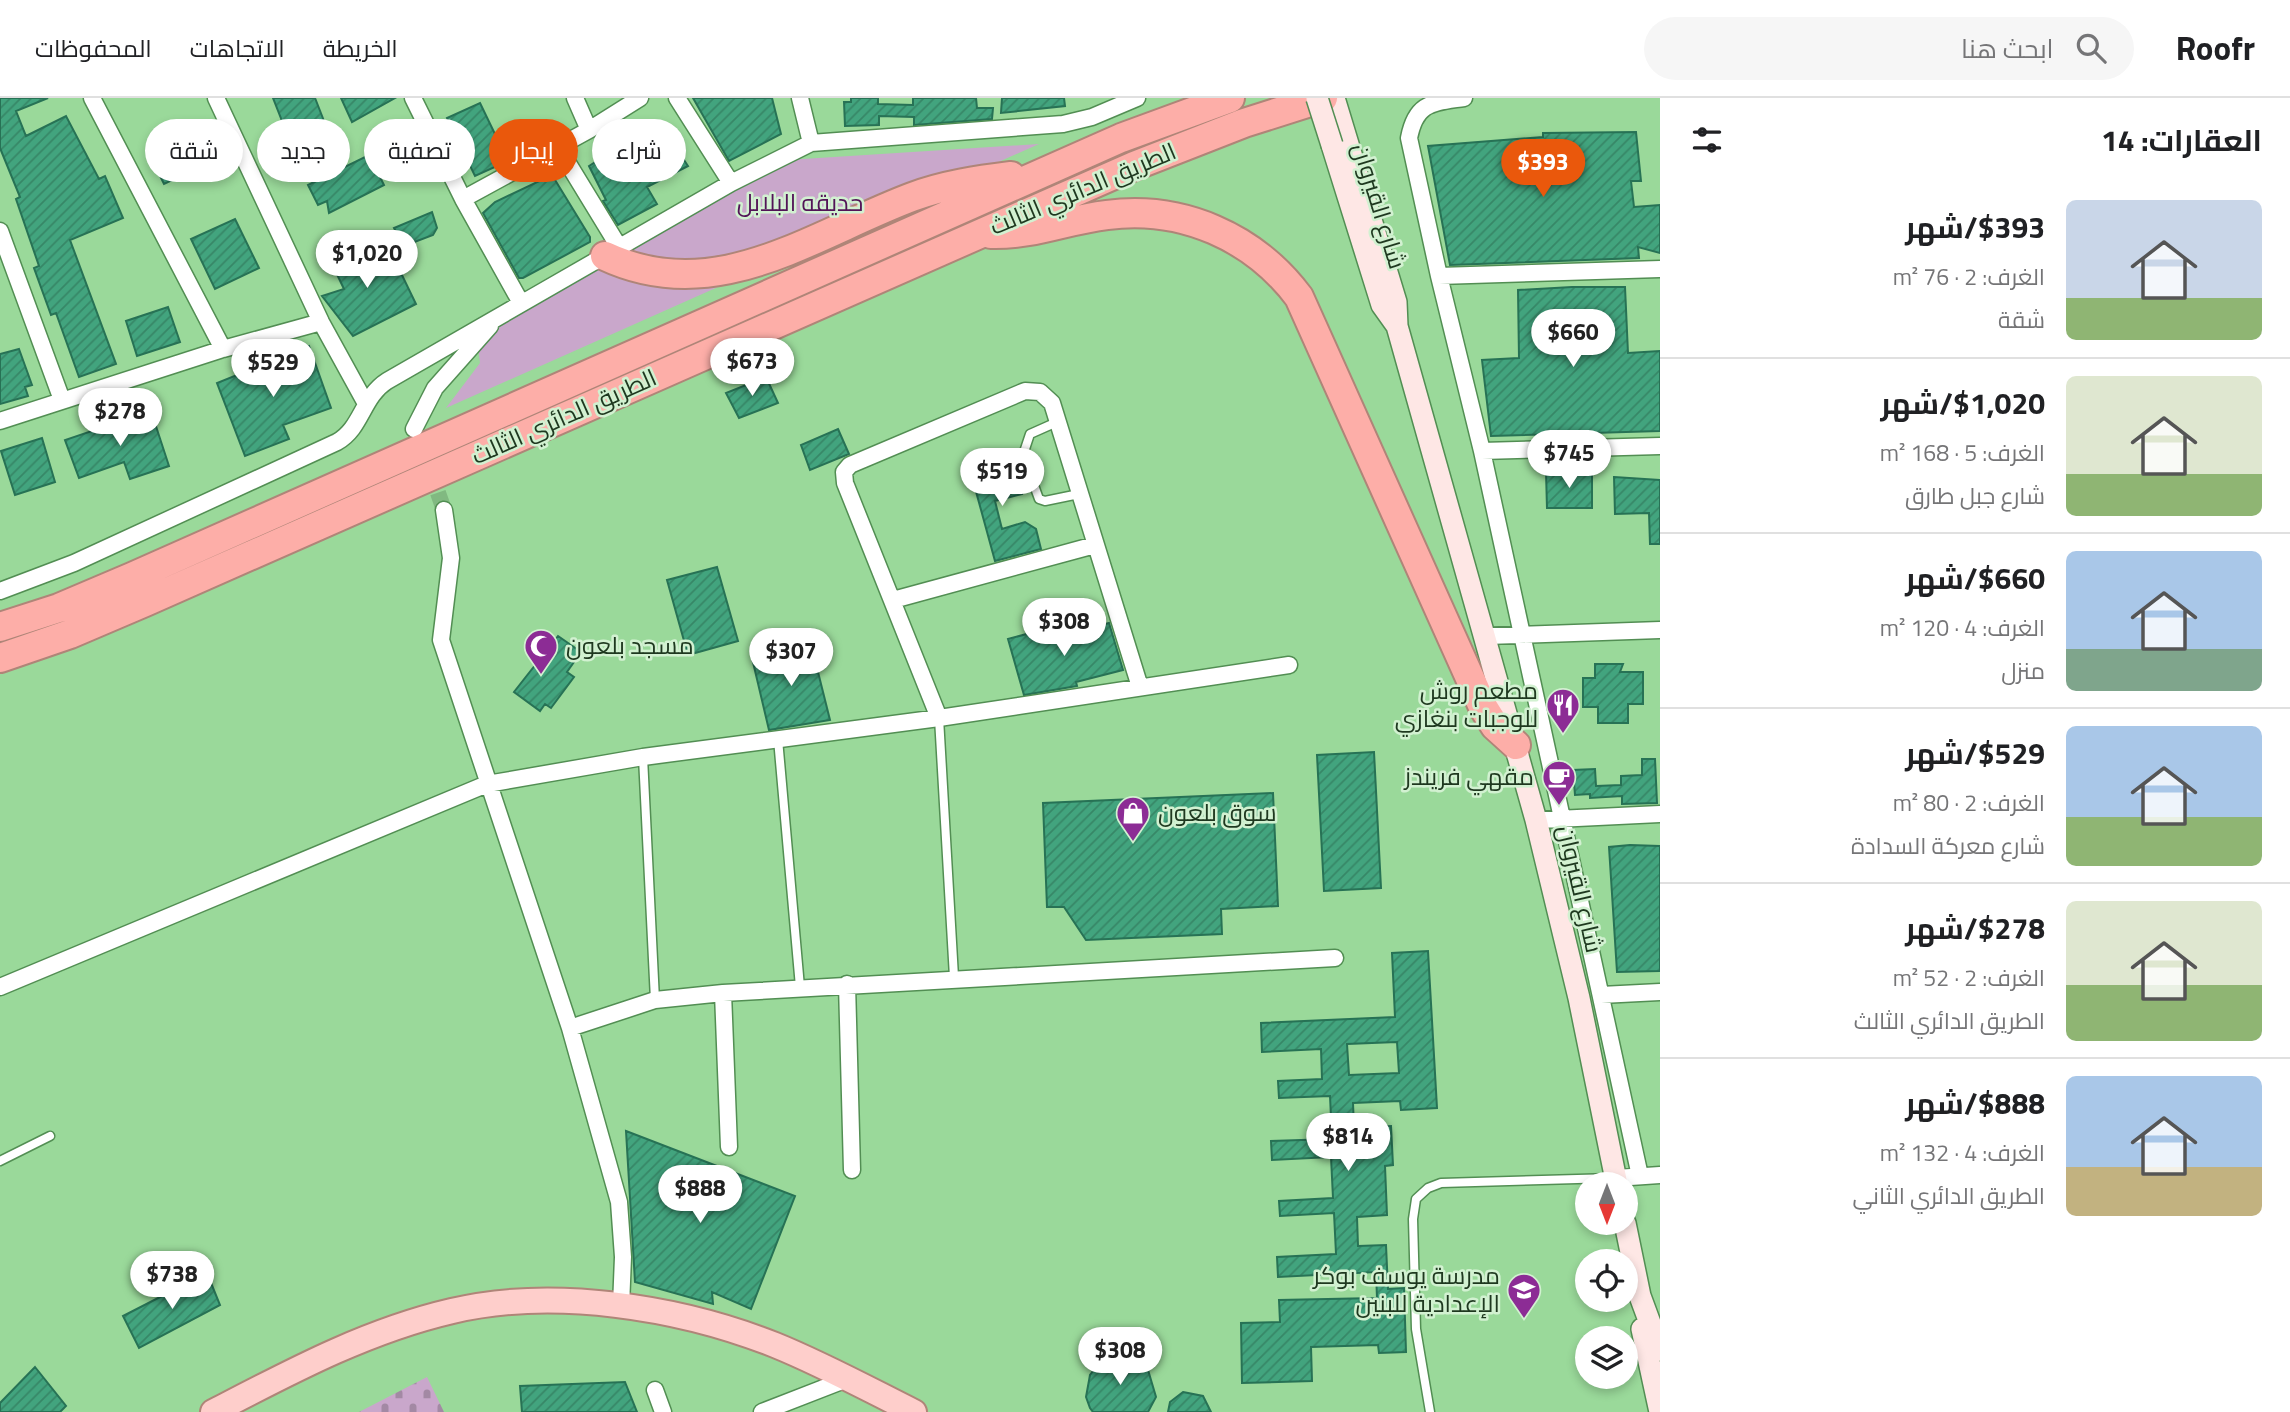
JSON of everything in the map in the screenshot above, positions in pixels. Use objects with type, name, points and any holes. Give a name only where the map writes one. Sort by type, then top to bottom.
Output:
[{"type":"highway","name":"الطريق الدائري الثالث","points":[[0,628],[59,608],[144,572],[1121,138],[1230,98]]},
{"type":"highway","name":"الطريق الدائري الثالث","points":[[0,658],[70,634],[145,602],[1134,166],[1244,123],[1323,98]]},
{"type":"highway","points":[[612,251],[638,270],[665,275],[729,271],[762,262],[914,196],[987,179],[1039,175]]},
{"type":"highway","points":[[977,233],[1040,231],[1106,215],[1147,213],[1187,220],[1219,231],[1249,247],[1276,270],[1299,296],[1483,707],[1495,726],[1516,745]]},
{"type":"main road","name":"شارع القيروان","points":[[1317,98],[1339,143]]},
{"type":"main road","name":"شارع القيروان","points":[[1334,98],[1339,143],[1382,305],[1396,326],[1536,820],[1579,998],[1615,1172]]},
{"type":"main road","points":[[1628,1236],[1640,1296],[1660,1350]]},
{"type":"main road","points":[[1640,1296],[1641,1324],[1660,1412]]},
{"type":"main road","points":[[213,1412],[324,1354],[386,1330],[453,1310],[517,1303],[621,1306],[726,1328],[777,1346],[914,1412]]},
{"type":"street","points":[[92,98],[223,349]]},
{"type":"street","points":[[216,98],[321,322],[365,402]]},
{"type":"street","points":[[413,98],[463,198],[521,303]]},
{"type":"street","points":[[575,98],[589,130]]},
{"type":"street","points":[[578,136],[640,98]]},
{"type":"street","points":[[677,98],[731,183]]},
{"type":"street","points":[[800,98],[811,143]]},
{"type":"street","points":[[0,591],[75,564],[337,442],[352,429],[365,402],[387,381],[731,183],[811,143],[1063,124],[1092,117],[1137,98]]},
{"type":"street","points":[[1464,98],[1430,104],[1413,118],[1409,138],[1438,276],[1482,451],[1640,1176],[1660,1175]]},
{"type":"street","points":[[463,198],[493,182]]},
{"type":"street","points":[[576,182],[612,251]]},
{"type":"street","points":[[0,231],[3,250],[62,400]]},
{"type":"street","points":[[1438,276],[1660,269]]},
{"type":"street","points":[[414,429],[435,388],[496,318]]},
{"type":"street","points":[[0,421],[223,349],[321,322]]},
{"type":"street","points":[[939,718],[845,483],[844,472],[850,465],[1025,391],[1040,391],[1052,403],[1140,687]]},
{"type":"street","points":[[1482,451],[1660,446]]},
{"type":"street","points":[[444,510],[451,558],[441,640],[570,1028],[619,1202],[623,1257],[621,1306]]},
{"type":"street","points":[[893,600],[1095,545]]},
{"type":"street","points":[[1486,636],[1660,630]]},
{"type":"street","points":[[0,988],[487,783],[643,757],[939,718],[1289,665]]},
{"type":"street","points":[[1536,820],[1660,814]]},
{"type":"street","points":[[570,1028],[655,1000],[723,993],[954,977],[1335,958]]},
{"type":"street","points":[[848,984],[852,1170]]},
{"type":"street","points":[[1601,995],[1660,992]]},
{"type":"street","points":[[723,993],[729,1147]]},
{"type":"street","points":[[762,1412],[847,1379]]},
{"type":"street","points":[[655,1390],[663,1412]]},
{"type":"lane","points":[[1058,422],[1030,434],[1023,455],[1039,499],[1045,501],[1079,494]]},
{"type":"lane","points":[[939,718],[954,977]]},
{"type":"lane","points":[[778,739],[800,987]]},
{"type":"lane","points":[[643,757],[655,1000]]},
{"type":"lane","points":[[0,1161],[50,1136]]},
{"type":"lane","points":[[1430,1412],[1416,1329],[1413,1219],[1416,1199],[1428,1188],[1440,1183],[1575,1181]]},
{"type":"green space","name":"حديقه البلابل","points":[[1039,144],[446,408],[480,363],[477,339],[787,160]]},
{"type":"green space","points":[[427,1377],[444,1412],[359,1412]]},
{"type":"building","points":[[0,98],[48,98],[16,111],[26,136],[66,116],[99,179],[105,176],[123,218],[70,240],[116,364],[79,377],[56,313],[51,315],[34,268],[39,266],[16,199],[20,197],[0,148]]},
{"type":"building","points":[[273,98],[315,98],[323,119],[281,119]]},
{"type":"building","points":[[341,98],[395,98],[352,122]]},
{"type":"building","points":[[693,98],[772,98],[781,134],[729,161]]},
{"type":"building","points":[[851,98],[878,98],[878,104],[913,105],[913,98],[976,98],[977,108],[993,108],[992,119],[914,125],[914,117],[879,116],[879,125],[845,126],[844,102],[851,102]]},
{"type":"building","points":[[1002,98],[1064,98],[1065,106],[1001,113]]},
{"type":"building","points":[[480,103],[489,122],[489,170],[475,176],[475,119],[447,118]]},
{"type":"building","points":[[1636,132],[1641,181],[1631,181],[1634,207],[1660,205],[1660,253],[1638,247],[1639,258],[1450,265],[1428,146],[1543,137],[1543,133]]},
{"type":"building","points":[[364,157],[364,182],[382,182],[384,185],[329,213],[327,201],[318,205],[308,185],[314,182],[350,182],[350,164]]},
{"type":"building","points":[[537,182],[556,182],[590,237],[590,242],[519,278],[483,213],[495,202]]},
{"type":"building","points":[[597,182],[657,182],[647,187],[657,204],[618,225],[603,201],[606,200]]},
{"type":"building","points":[[432,212],[437,228],[433,235],[404,246],[394,228]]},
{"type":"building","points":[[235,219],[259,268],[215,289],[191,239]]},
{"type":"building","points":[[365,241],[369,250],[376,247],[389,274],[400,271],[416,304],[353,336],[322,296],[344,289],[332,264],[341,260],[338,253]]},
{"type":"building","points":[[1625,287],[1628,353],[1660,351],[1660,431],[1491,436],[1482,360],[1519,358],[1518,290]]},
{"type":"building","points":[[168,307],[180,342],[137,356],[126,321]]},
{"type":"building","points":[[309,346],[331,408],[283,425],[289,439],[245,456],[217,383]]},
{"type":"building","points":[[19,349],[32,385],[25,387],[28,396],[0,404],[0,354]]},
{"type":"building","points":[[766,377],[778,403],[739,418],[726,393]]},
{"type":"building","points":[[151,411],[169,466],[130,479],[124,462],[79,478],[65,440]]},
{"type":"building","points":[[838,429],[849,454],[810,470],[801,445]]},
{"type":"building","points":[[42,438],[55,482],[15,495],[1,451]]},
{"type":"building","points":[[1012,455],[1022,494],[995,501],[1002,529],[1025,522],[1036,529],[1041,549],[995,561],[969,466]]},
{"type":"building","points":[[1592,471],[1592,508],[1547,508],[1546,472]]},
{"type":"building","points":[[1614,477],[1660,480],[1660,544],[1650,544],[1649,513],[1615,514]]},
{"type":"building","points":[[717,567],[738,641],[688,655],[667,580]]},
{"type":"building","points":[[1109,623],[1123,670],[1076,682],[1077,686],[1024,695],[1008,639],[1060,625],[1063,635]]},
{"type":"building","points":[[558,636],[581,652],[567,672],[574,677],[551,708],[545,704],[540,711],[514,692]]},
{"type":"building","points":[[811,644],[830,720],[769,730],[752,658]]},
{"type":"building","points":[[1595,664],[1623,664],[1620,672],[1643,672],[1643,704],[1628,704],[1628,723],[1598,723],[1598,707],[1583,707],[1583,678],[1595,678]]},
{"type":"building","points":[[1374,752],[1381,888],[1324,891],[1317,755]]},
{"type":"building","points":[[1642,759],[1655,759],[1657,803],[1622,804],[1622,796],[1590,798],[1590,794],[1575,795],[1573,770],[1595,769],[1596,786],[1621,785],[1621,776],[1642,775]]},
{"type":"building","points":[[1273,793],[1278,906],[1221,909],[1222,934],[1086,940],[1064,907],[1047,907],[1043,803]]},
{"type":"building","points":[[1660,846],[1660,971],[1617,972],[1609,847]]},
{"type":"building","points":[[1428,951],[1437,1108],[1401,1110],[1400,1101],[1353,1103],[1354,1128],[1391,1126],[1393,1165],[1385,1166],[1387,1215],[1357,1217],[1358,1246],[1386,1245],[1388,1289],[1404,1288],[1406,1352],[1379,1353],[1378,1345],[1311,1347],[1312,1381],[1242,1383],[1241,1323],[1280,1322],[1279,1300],[1377,1298],[1376,1272],[1278,1277],[1277,1257],[1336,1254],[1334,1213],[1280,1216],[1279,1201],[1333,1198],[1331,1157],[1272,1160],[1271,1141],[1332,1139],[1330,1096],[1279,1098],[1278,1081],[1322,1079],[1321,1049],[1262,1052],[1261,1023],[1395,1017],[1392,953]],"holes":[[[1397,1042],[1399,1073],[1349,1075],[1347,1044]]]},
{"type":"building","points":[[626,1131],[795,1196],[751,1309],[712,1292],[713,1304],[635,1282]]},
{"type":"building","points":[[207,1273],[220,1305],[139,1348],[123,1316]]},
{"type":"building","points":[[1117,1357],[1129,1358],[1148,1370],[1156,1397],[1148,1412],[1093,1412],[1090,1408],[1086,1397],[1090,1375],[1097,1366]]},
{"type":"building","points":[[35,1367],[66,1406],[60,1412],[0,1412],[0,1403]]},
{"type":"building","points":[[625,1382],[637,1412],[522,1412],[520,1386]]},
{"type":"building","points":[[1183,1392],[1203,1396],[1211,1412],[1168,1412],[1170,1402]]},
{"type":"tunnel","points":[[430,470],[444,510]]},
{"type":"place","name":"مسجد بلعون","points":[[541,676]]},
{"type":"place","name":"مطعم روش للوجبات بنغازي","points":[[1563,735]]},
{"type":"place","name":"مقهي فريندز","points":[[1559,807]]},
{"type":"place","name":"سوق بلعون","points":[[1133,843]]},
{"type":"place","name":"مدرسة يوسف بوكر الإعدادية للبنين","points":[[1524,1320]]}]
